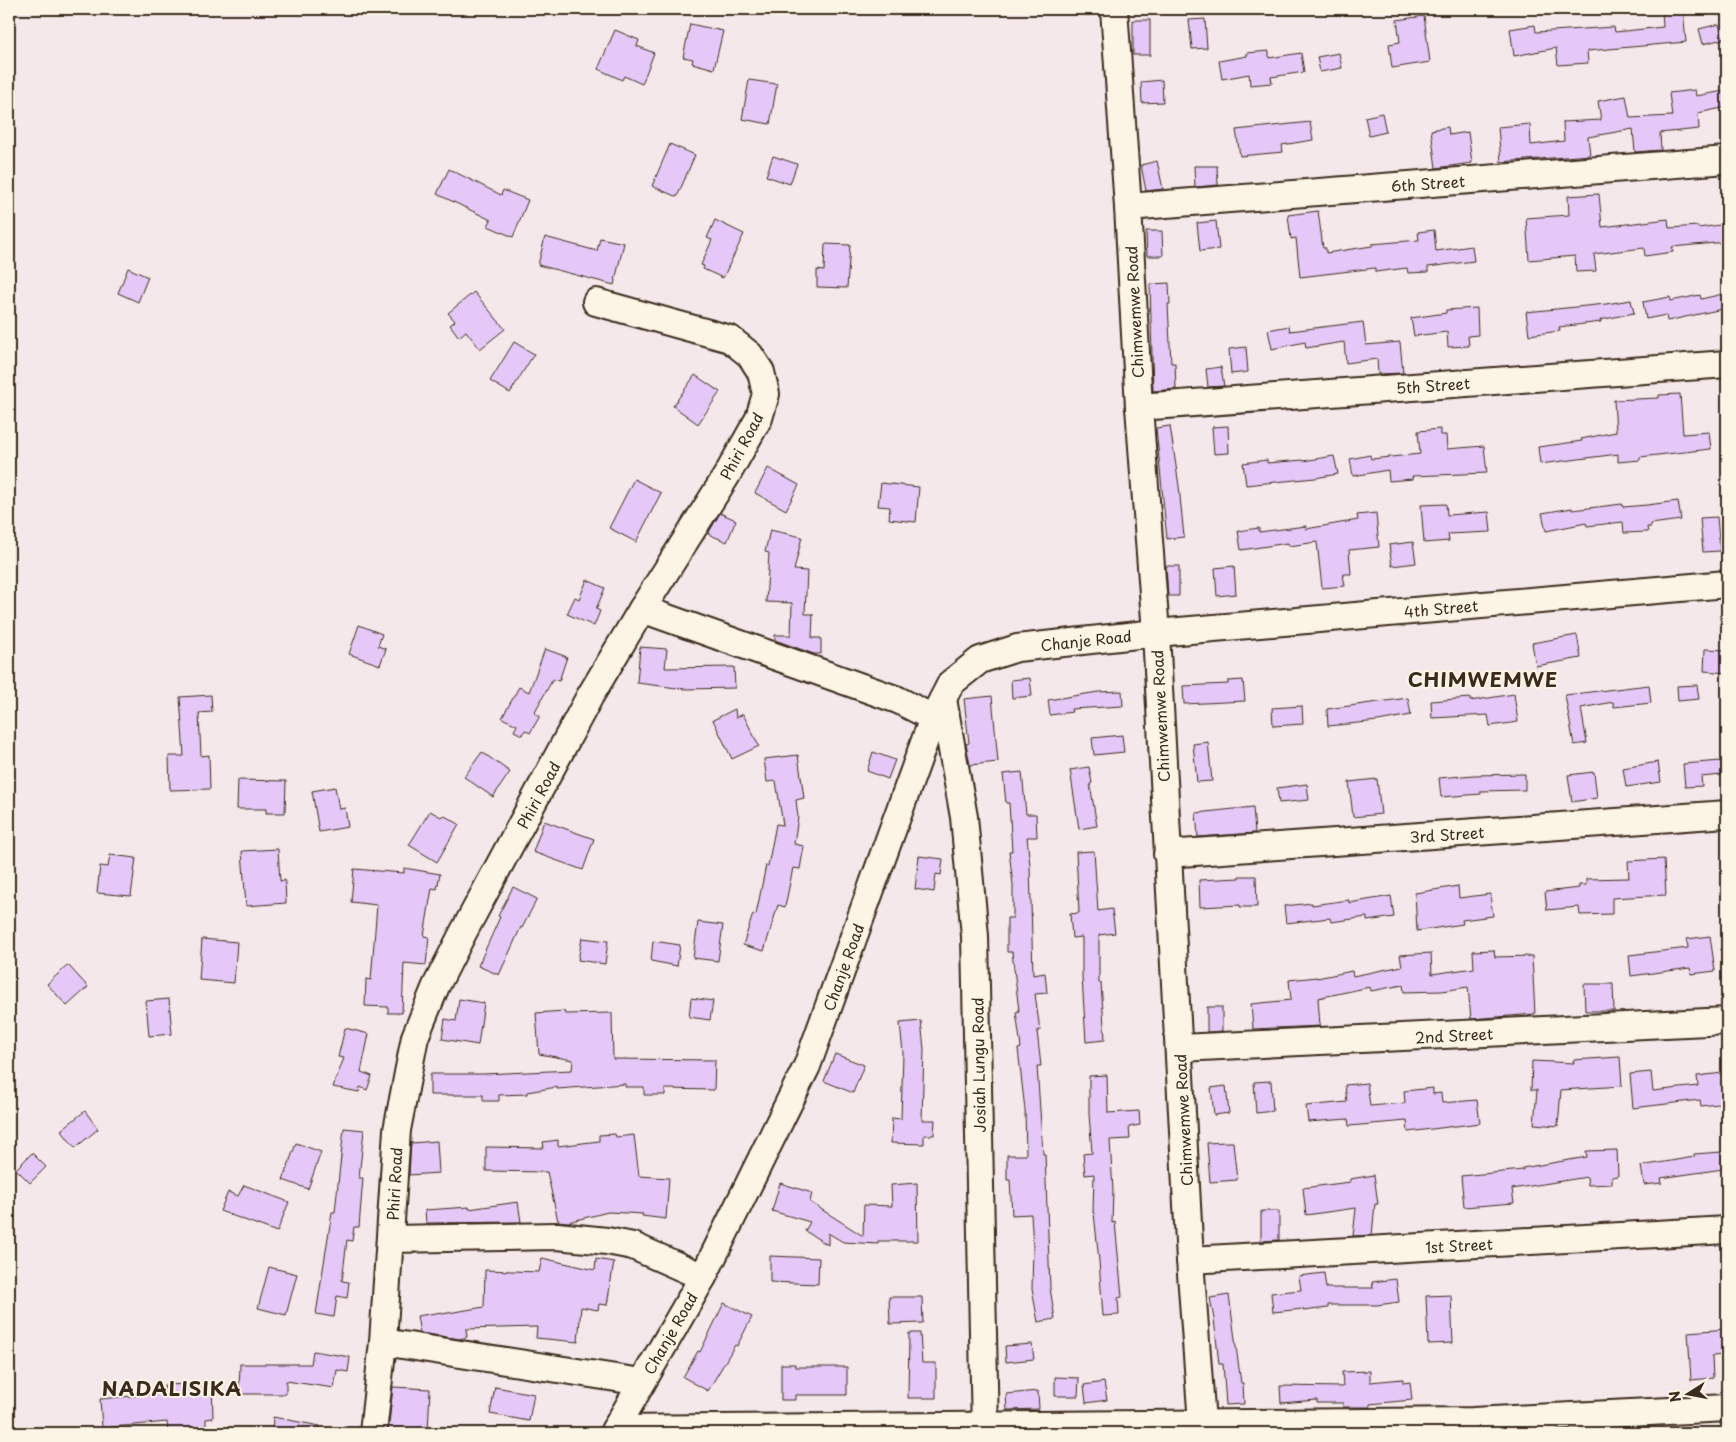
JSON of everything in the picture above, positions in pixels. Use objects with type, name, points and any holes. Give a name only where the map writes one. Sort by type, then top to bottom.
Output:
[{"type":"street","name":"Chimwemwe Road","points":[[1114,9],[1128,207],[1139,406],[1156,633],[1190,1260],[1202,1423]]},
{"type":"street","name":"6th Street","points":[[1128,207],[1727,160]]},
{"type":"street","name":"Phiri Road","points":[[373,1433],[383,1342],[397,1130],[415,1037],[436,986],[463,933],[590,696],[642,608],[727,475],[759,418],[766,394],[761,372],[750,355],[730,339],[596,302]]},
{"type":"street","name":"5th Street","points":[[1139,406],[1727,364]]},
{"type":"street","name":"4th Street","points":[[1156,633],[1727,584]]},
{"type":"street","points":[[642,608],[898,700],[938,709]]},
{"type":"street","name":"Chanje Road","points":[[614,1431],[703,1277],[807,1066],[938,709],[951,683],[980,660],[1017,648],[1156,633]]},
{"type":"street","name":"Josiah Lungu Road","points":[[938,709],[964,818],[976,936],[985,1429]]},
{"type":"street","name":"3rd Street","points":[[1167,854],[1727,814]]},
{"type":"street","name":"2nd Street","points":[[1180,1048],[1727,1021]]},
{"type":"street","name":"1st Street","points":[[1190,1260],[1727,1230]]},
{"type":"street","points":[[391,1239],[556,1236],[607,1241],[633,1246],[703,1277]]},
{"type":"street","points":[[383,1342],[642,1382]]},
{"type":"street","points":[[614,1431],[985,1429],[1202,1423],[1473,1427],[1727,1408]]},
{"type":"building","points":[[1662,9],[1683,9],[1686,42],[1587,51],[1588,63],[1558,65],[1556,48],[1514,56],[1510,29],[1535,25],[1536,32],[1614,27],[1615,32],[1663,27]]},
{"type":"building","points":[[1424,16],[1430,62],[1392,68],[1389,44],[1400,42],[1397,20]]},
{"type":"building","points":[[1205,19],[1207,48],[1192,49],[1189,20]]},
{"type":"building","points":[[1133,20],[1150,20],[1150,55],[1133,55]]},
{"type":"building","points":[[690,24],[723,31],[714,69],[692,63],[693,59],[683,57]]},
{"type":"building","points":[[1719,24],[1723,39],[1703,44],[1699,29]]},
{"type":"building","points":[[615,30],[639,40],[637,46],[654,53],[642,84],[624,76],[622,80],[598,69]]},
{"type":"building","points":[[1269,51],[1269,58],[1301,53],[1304,72],[1271,77],[1272,83],[1250,85],[1249,74],[1222,79],[1219,61],[1247,56],[1247,53]]},
{"type":"building","points":[[1339,53],[1342,68],[1320,72],[1317,57]]},
{"type":"building","points":[[749,80],[777,84],[770,124],[742,119]]},
{"type":"building","points":[[1162,80],[1163,102],[1142,103],[1141,82]]},
{"type":"building","points":[[1695,90],[1696,96],[1724,91],[1727,107],[1698,113],[1699,129],[1660,133],[1661,150],[1635,152],[1633,129],[1588,137],[1590,155],[1501,162],[1498,127],[1530,124],[1531,145],[1564,141],[1563,122],[1601,120],[1598,101],[1626,96],[1630,118],[1672,116],[1669,93]]},
{"type":"building","points":[[1382,113],[1386,132],[1369,136],[1365,117]]},
{"type":"building","points":[[1310,122],[1313,140],[1282,145],[1283,152],[1240,156],[1236,130]]},
{"type":"building","points":[[1448,127],[1449,135],[1468,132],[1472,163],[1436,168],[1431,130]]},
{"type":"building","points":[[670,144],[695,155],[677,197],[652,186]]},
{"type":"building","points":[[773,156],[797,164],[790,184],[766,176]]},
{"type":"building","points":[[1157,161],[1163,189],[1146,191],[1141,165]]},
{"type":"building","points":[[1194,166],[1217,166],[1218,185],[1195,187]]},
{"type":"building","points":[[449,169],[501,195],[503,190],[528,200],[513,237],[488,226],[491,220],[437,194]]},
{"type":"building","points":[[1599,194],[1602,227],[1668,219],[1669,228],[1698,226],[1698,228],[1727,224],[1727,242],[1672,247],[1673,252],[1645,256],[1644,248],[1594,254],[1596,271],[1576,272],[1575,256],[1529,260],[1526,218],[1569,215],[1568,196]]},
{"type":"building","points":[[1318,211],[1323,248],[1326,248],[1326,253],[1372,246],[1372,244],[1419,240],[1418,232],[1434,230],[1436,251],[1472,246],[1474,261],[1428,267],[1428,272],[1408,273],[1407,268],[1375,272],[1375,268],[1300,277],[1296,238],[1291,239],[1288,215]]},
{"type":"building","points":[[715,220],[744,234],[723,278],[703,269],[704,266],[701,265],[712,240],[707,238]]},
{"type":"building","points":[[1216,221],[1219,249],[1200,251],[1197,223]]},
{"type":"building","points":[[1146,231],[1162,231],[1163,256],[1147,256]]},
{"type":"building","points":[[545,237],[597,251],[600,238],[624,243],[614,285],[538,265]]},
{"type":"building","points":[[825,244],[850,245],[847,288],[817,287],[817,270],[824,271]]},
{"type":"building","points":[[128,268],[148,277],[138,302],[118,293]]},
{"type":"building","points":[[1169,283],[1170,304],[1168,304],[1171,363],[1175,363],[1176,389],[1153,391],[1150,284]]},
{"type":"building","points":[[474,292],[505,329],[480,349],[466,331],[459,337],[450,325],[455,321],[448,313]]},
{"type":"building","points":[[1727,293],[1727,308],[1667,321],[1666,315],[1646,319],[1643,302],[1670,297],[1671,301],[1700,295],[1701,299]]},
{"type":"building","points":[[1631,300],[1634,313],[1600,320],[1601,322],[1559,327],[1560,331],[1529,335],[1526,312]]},
{"type":"building","points":[[1477,308],[1478,335],[1468,336],[1469,346],[1448,347],[1447,332],[1414,336],[1411,318],[1446,313],[1446,310]]},
{"type":"building","points":[[1363,322],[1366,345],[1400,342],[1403,373],[1378,374],[1377,359],[1346,363],[1344,342],[1306,348],[1305,342],[1272,349],[1268,330],[1289,326],[1290,331]]},
{"type":"building","points":[[514,342],[534,354],[510,393],[490,381]]},
{"type":"building","points":[[1246,347],[1248,372],[1231,374],[1229,349]]},
{"type":"building","points":[[1221,367],[1224,386],[1208,387],[1206,369]]},
{"type":"building","points":[[695,375],[720,392],[698,424],[673,406]]},
{"type":"building","points":[[1680,394],[1683,434],[1709,432],[1711,449],[1640,457],[1640,460],[1618,462],[1618,454],[1540,464],[1538,447],[1582,441],[1581,439],[1616,432],[1614,400],[1659,398],[1659,395]]},
{"type":"building","points":[[1170,426],[1184,537],[1167,539],[1156,428]]},
{"type":"building","points":[[1228,426],[1229,453],[1214,454],[1212,427]]},
{"type":"building","points":[[1440,429],[1440,435],[1446,435],[1447,449],[1484,446],[1487,473],[1412,476],[1413,479],[1389,481],[1388,470],[1353,476],[1350,459],[1370,455],[1371,459],[1420,454],[1418,431]]},
{"type":"building","points":[[1334,456],[1338,474],[1246,485],[1243,463],[1267,460],[1267,463],[1303,461]]},
{"type":"building","points":[[768,468],[799,485],[786,510],[755,493]]},
{"type":"building","points":[[634,479],[661,493],[636,542],[609,528]]},
{"type":"building","points":[[881,483],[919,487],[916,522],[889,519],[890,507],[878,506]]},
{"type":"building","points":[[1678,501],[1681,520],[1651,524],[1651,527],[1647,527],[1648,532],[1624,533],[1623,522],[1587,526],[1586,523],[1546,531],[1542,513],[1572,508],[1572,510],[1622,504],[1623,507]]},
{"type":"building","points":[[1446,504],[1447,515],[1489,512],[1491,532],[1448,534],[1449,541],[1424,543],[1421,505]]},
{"type":"building","points":[[720,513],[736,520],[727,542],[708,534]]},
{"type":"building","points":[[1376,513],[1379,547],[1349,550],[1351,574],[1343,574],[1345,586],[1322,588],[1317,542],[1289,546],[1288,543],[1241,550],[1238,531],[1259,528],[1259,532],[1306,526],[1306,529],[1358,520],[1357,515]]},
{"type":"building","points":[[1717,517],[1720,551],[1703,552],[1700,518]]},
{"type":"building","points":[[770,530],[802,537],[794,570],[807,571],[805,614],[813,614],[812,638],[821,638],[821,654],[814,654],[775,640],[775,635],[791,635],[792,603],[766,602],[769,553],[765,552]]},
{"type":"building","points":[[1413,542],[1416,563],[1392,566],[1389,545]]},
{"type":"building","points":[[1166,566],[1179,566],[1179,596],[1168,596]]},
{"type":"building","points":[[1234,566],[1236,594],[1217,596],[1215,568]]},
{"type":"building","points":[[587,580],[605,588],[596,609],[600,611],[594,626],[567,614],[575,597],[579,599]]},
{"type":"building","points":[[359,625],[382,634],[378,646],[386,649],[380,665],[349,654]]},
{"type":"building","points":[[1577,635],[1581,658],[1536,666],[1532,643]]},
{"type":"building","points":[[640,647],[667,649],[665,668],[734,667],[735,688],[685,689],[637,683]]},
{"type":"building","points":[[545,649],[567,657],[559,681],[553,679],[534,713],[540,716],[530,733],[525,730],[522,735],[514,731],[517,725],[502,718],[519,687],[529,692]]},
{"type":"building","points":[[1705,649],[1727,650],[1727,673],[1704,671]]},
{"type":"building","points":[[1030,678],[1032,696],[1012,698],[1011,680]]},
{"type":"building","points":[[1243,680],[1245,701],[1184,704],[1183,686],[1228,684],[1228,681]]},
{"type":"building","points":[[1649,685],[1651,703],[1614,707],[1613,702],[1581,708],[1587,743],[1574,745],[1565,695]]},
{"type":"building","points":[[1697,685],[1699,699],[1678,701],[1677,686]]},
{"type":"building","points":[[1122,691],[1123,706],[1071,709],[1072,712],[1050,715],[1048,700],[1098,692]]},
{"type":"building","points":[[1514,694],[1518,722],[1490,726],[1488,715],[1432,718],[1431,701],[1470,698],[1470,701]]},
{"type":"building","points":[[211,695],[212,712],[199,713],[201,756],[209,755],[210,789],[170,790],[169,756],[184,756],[180,697]]},
{"type":"building","points":[[992,696],[998,762],[970,765],[966,744],[969,743],[964,699]]},
{"type":"building","points":[[1408,698],[1411,715],[1378,721],[1328,726],[1327,709]]},
{"type":"building","points":[[1302,706],[1303,724],[1273,726],[1272,708]]},
{"type":"building","points":[[735,709],[736,718],[743,714],[759,746],[732,759],[713,720]]},
{"type":"building","points":[[1122,735],[1124,752],[1094,755],[1092,738]]},
{"type":"building","points":[[1208,742],[1212,781],[1197,782],[1193,744]]},
{"type":"building","points":[[482,752],[510,772],[493,797],[464,777]]},
{"type":"building","points":[[873,752],[895,760],[888,779],[867,771]]},
{"type":"building","points":[[798,755],[804,798],[796,800],[798,817],[794,844],[804,846],[800,869],[793,868],[785,907],[778,905],[764,951],[743,945],[753,914],[756,915],[776,824],[783,825],[776,781],[767,782],[764,759]]},
{"type":"building","points":[[1721,761],[1722,775],[1701,777],[1702,786],[1685,787],[1683,764]]},
{"type":"building","points":[[1658,762],[1661,782],[1626,787],[1623,768]]},
{"type":"building","points":[[1089,767],[1097,826],[1079,829],[1070,770]]},
{"type":"building","points":[[1022,772],[1026,814],[1036,814],[1037,837],[1027,837],[1030,865],[1033,975],[1045,973],[1047,993],[1035,994],[1040,1031],[1037,1031],[1041,1066],[1037,1066],[1043,1154],[1045,1154],[1050,1288],[1055,1319],[1038,1322],[1032,1289],[1033,1247],[1031,1214],[1012,1215],[1010,1180],[1007,1180],[1007,1155],[1026,1155],[1025,1110],[1018,1049],[1021,1048],[1016,1012],[1019,1011],[1012,952],[1007,952],[1007,918],[1013,918],[1013,885],[1009,851],[1012,851],[1009,803],[1006,803],[1003,774]]},
{"type":"building","points":[[1594,772],[1597,798],[1572,802],[1568,775]]},
{"type":"building","points":[[1525,774],[1525,790],[1481,791],[1481,794],[1441,797],[1439,778]]},
{"type":"building","points":[[1377,779],[1381,814],[1353,817],[1349,782]]},
{"type":"building","points":[[238,780],[286,781],[285,813],[266,813],[266,809],[237,809]]},
{"type":"building","points":[[1307,784],[1309,800],[1279,803],[1277,788]]},
{"type":"building","points":[[335,787],[339,809],[345,808],[348,827],[319,832],[312,791]]},
{"type":"building","points":[[1253,807],[1255,833],[1198,837],[1196,813]]},
{"type":"building","points":[[430,811],[441,817],[443,815],[459,824],[437,862],[409,845]]},
{"type":"building","points":[[544,821],[594,839],[583,870],[533,852]]},
{"type":"building","points":[[278,849],[280,881],[285,880],[286,903],[246,906],[242,851]]},
{"type":"building","points":[[1094,851],[1098,911],[1112,909],[1115,933],[1099,935],[1099,983],[1101,983],[1105,1040],[1086,1042],[1082,977],[1082,937],[1072,938],[1070,914],[1079,913],[1076,852]]},
{"type":"building","points":[[110,855],[136,858],[131,896],[97,893],[100,866],[108,867]]},
{"type":"building","points":[[919,856],[943,859],[941,875],[936,874],[934,892],[915,889]]},
{"type":"building","points":[[1664,859],[1666,895],[1612,898],[1612,914],[1580,915],[1579,907],[1547,910],[1545,892],[1579,888],[1579,885],[1586,885],[1586,879],[1629,878],[1628,861]]},
{"type":"building","points":[[404,868],[440,874],[437,889],[432,888],[424,936],[429,937],[426,965],[404,963],[402,1013],[388,1013],[388,1007],[365,1006],[366,979],[371,980],[377,905],[351,902],[354,869],[404,873]]},
{"type":"building","points":[[1239,876],[1256,876],[1257,907],[1240,907],[1240,905],[1200,907],[1199,880],[1239,878]]},
{"type":"building","points":[[1458,886],[1459,898],[1490,894],[1493,916],[1462,920],[1463,924],[1417,931],[1415,893]]},
{"type":"building","points":[[513,887],[537,899],[521,927],[499,975],[478,966],[500,917],[498,916]]},
{"type":"building","points":[[1391,896],[1394,917],[1367,921],[1367,917],[1331,922],[1330,918],[1286,923],[1284,906],[1312,903],[1312,905],[1349,900],[1349,903]]},
{"type":"building","points":[[698,922],[723,925],[718,961],[693,958]]},
{"type":"building","points":[[1710,936],[1715,971],[1691,974],[1690,968],[1631,976],[1629,955],[1688,948],[1687,939]]},
{"type":"building","points":[[582,938],[608,941],[605,964],[578,960]]},
{"type":"building","points":[[202,939],[237,942],[234,983],[199,980]]},
{"type":"building","points":[[653,941],[680,945],[677,966],[651,961]]},
{"type":"building","points":[[1494,950],[1495,957],[1532,956],[1535,1014],[1471,1019],[1468,987],[1442,991],[1404,992],[1403,985],[1371,991],[1370,987],[1318,998],[1320,1026],[1253,1029],[1251,1004],[1291,1000],[1289,980],[1317,978],[1352,971],[1353,976],[1402,966],[1400,955],[1431,953],[1432,974],[1474,968],[1473,951]]},
{"type":"building","points":[[68,965],[88,987],[67,1006],[47,984]]},
{"type":"building","points":[[1584,984],[1613,984],[1614,1011],[1585,1011]]},
{"type":"building","points":[[691,998],[713,1001],[710,1020],[689,1017]]},
{"type":"building","points":[[169,999],[172,1034],[149,1036],[146,1001]]},
{"type":"building","points":[[459,999],[484,1003],[478,1045],[442,1039],[445,1019],[456,1021]]},
{"type":"building","points":[[1207,1007],[1222,1007],[1222,1031],[1207,1032]]},
{"type":"building","points":[[564,1011],[565,1014],[612,1013],[613,1059],[715,1060],[714,1090],[665,1089],[665,1095],[644,1095],[644,1087],[625,1087],[625,1084],[557,1089],[557,1087],[527,1092],[527,1094],[499,1095],[499,1101],[483,1101],[483,1095],[430,1095],[430,1074],[572,1070],[573,1060],[539,1054],[536,1013]]},
{"type":"building","points":[[921,1021],[924,1049],[922,1120],[935,1120],[934,1135],[924,1135],[924,1144],[891,1143],[892,1118],[901,1119],[903,1053],[900,1023]]},
{"type":"building","points":[[345,1028],[369,1034],[361,1072],[372,1076],[367,1090],[360,1087],[359,1092],[333,1087],[344,1058],[338,1057]]},
{"type":"building","points":[[835,1054],[864,1065],[853,1093],[824,1081]]},
{"type":"building","points":[[1620,1057],[1622,1086],[1561,1090],[1558,1126],[1534,1124],[1537,1090],[1531,1090],[1532,1061],[1574,1063],[1573,1060]]},
{"type":"building","points":[[1651,1072],[1653,1091],[1698,1086],[1697,1076],[1723,1073],[1724,1084],[1727,1084],[1727,1103],[1701,1106],[1700,1100],[1633,1108],[1630,1074]]},
{"type":"building","points":[[1107,1075],[1108,1113],[1139,1111],[1140,1125],[1129,1127],[1130,1139],[1110,1140],[1113,1191],[1112,1223],[1115,1222],[1122,1297],[1118,1298],[1119,1315],[1103,1316],[1093,1213],[1094,1174],[1085,1175],[1083,1154],[1092,1153],[1089,1076]]},
{"type":"building","points":[[1271,1081],[1273,1111],[1256,1113],[1254,1082]]},
{"type":"building","points":[[1367,1083],[1370,1106],[1405,1103],[1404,1091],[1433,1088],[1433,1094],[1441,1093],[1442,1103],[1477,1100],[1480,1123],[1408,1132],[1407,1121],[1349,1126],[1348,1119],[1308,1122],[1306,1106],[1347,1102],[1345,1085]]},
{"type":"building","points":[[1226,1086],[1229,1113],[1214,1115],[1211,1088]]},
{"type":"building","points":[[85,1111],[98,1129],[75,1148],[61,1130]]},
{"type":"building","points":[[344,1128],[364,1130],[359,1178],[363,1178],[359,1227],[354,1227],[352,1241],[347,1240],[342,1281],[349,1282],[347,1298],[337,1296],[334,1317],[316,1314],[332,1212],[335,1212]]},
{"type":"building","points":[[615,1134],[616,1137],[634,1135],[639,1176],[669,1178],[666,1219],[642,1216],[643,1214],[608,1212],[568,1222],[558,1221],[547,1172],[486,1171],[486,1147],[544,1148],[543,1142],[558,1140],[558,1146],[599,1141],[599,1135]]},
{"type":"building","points":[[437,1141],[439,1173],[409,1175],[411,1143]]},
{"type":"building","points":[[1233,1142],[1237,1180],[1210,1182],[1207,1143]]},
{"type":"building","points":[[296,1143],[321,1152],[308,1189],[283,1180]]},
{"type":"building","points":[[1617,1150],[1618,1176],[1612,1177],[1612,1184],[1588,1185],[1587,1177],[1512,1189],[1514,1203],[1464,1207],[1461,1176],[1523,1170],[1522,1168],[1587,1157],[1586,1151]]},
{"type":"building","points":[[1722,1152],[1723,1169],[1661,1178],[1662,1183],[1644,1185],[1641,1166],[1694,1157],[1694,1154]]},
{"type":"building","points":[[32,1153],[46,1167],[30,1183],[16,1169]]},
{"type":"building","points":[[1374,1175],[1378,1204],[1375,1204],[1372,1235],[1353,1236],[1356,1208],[1306,1215],[1303,1188],[1350,1182],[1350,1179]]},
{"type":"building","points":[[780,1183],[812,1193],[810,1202],[863,1236],[864,1205],[892,1206],[891,1185],[917,1183],[918,1241],[878,1241],[878,1244],[843,1242],[828,1233],[828,1245],[805,1231],[810,1222],[772,1211]]},
{"type":"building","points":[[244,1185],[289,1202],[277,1232],[220,1211],[228,1192],[238,1196]]},
{"type":"building","points":[[518,1202],[521,1222],[426,1223],[425,1210],[469,1207],[469,1209]]},
{"type":"building","points":[[1261,1211],[1279,1211],[1279,1240],[1261,1241]]},
{"type":"building","points":[[770,1256],[819,1258],[818,1284],[770,1282]]},
{"type":"building","points":[[542,1258],[595,1270],[596,1259],[614,1262],[607,1305],[599,1304],[598,1310],[581,1307],[578,1342],[536,1338],[537,1327],[466,1329],[467,1337],[460,1339],[420,1333],[417,1316],[484,1307],[485,1270],[539,1272]]},
{"type":"building","points":[[269,1267],[297,1274],[286,1315],[258,1308]]},
{"type":"building","points":[[1324,1273],[1326,1288],[1373,1288],[1372,1282],[1396,1279],[1399,1302],[1377,1305],[1328,1305],[1328,1308],[1273,1312],[1271,1293],[1301,1290],[1299,1276]]},
{"type":"building","points":[[1229,1295],[1241,1383],[1243,1383],[1244,1404],[1226,1405],[1223,1364],[1219,1364],[1210,1298]]},
{"type":"building","points":[[1451,1295],[1453,1343],[1428,1344],[1426,1296]]},
{"type":"building","points":[[889,1297],[922,1297],[923,1323],[890,1324]]},
{"type":"building","points":[[724,1303],[752,1317],[737,1346],[735,1345],[708,1391],[683,1377],[698,1351],[700,1352]]},
{"type":"building","points":[[1727,1329],[1727,1355],[1712,1356],[1713,1378],[1691,1380],[1688,1332]]},
{"type":"building","points":[[909,1333],[920,1333],[922,1363],[936,1363],[936,1398],[908,1398]]},
{"type":"building","points":[[1032,1344],[1034,1359],[1006,1362],[1005,1346]]},
{"type":"building","points":[[313,1351],[350,1357],[348,1372],[337,1370],[334,1388],[286,1381],[286,1394],[239,1394],[240,1364],[311,1364]]},
{"type":"building","points":[[781,1364],[795,1364],[795,1367],[847,1367],[847,1395],[795,1395],[795,1400],[781,1400]]},
{"type":"building","points":[[1370,1371],[1370,1382],[1403,1379],[1403,1383],[1410,1382],[1412,1400],[1370,1404],[1370,1407],[1343,1407],[1343,1403],[1317,1403],[1317,1400],[1281,1403],[1280,1386],[1343,1387],[1342,1372]]},
{"type":"building","points":[[1055,1377],[1079,1378],[1078,1396],[1055,1396]]},
{"type":"building","points":[[1104,1382],[1107,1400],[1086,1403],[1084,1385]]},
{"type":"building","points":[[212,1383],[213,1418],[206,1419],[206,1433],[168,1433],[167,1422],[102,1428],[100,1399],[165,1393],[164,1385]]},
{"type":"building","points":[[393,1387],[430,1389],[428,1433],[388,1433]]},
{"type":"building","points":[[495,1387],[534,1394],[529,1421],[490,1414]]},
{"type":"building","points":[[1038,1391],[1039,1409],[1007,1410],[1006,1394]]},
{"type":"building","points":[[273,1417],[320,1426],[319,1433],[272,1433]]},
{"type":"district","name":"CHIMWEMWE","points":[[1483,679]]},
{"type":"district","name":"NADALISIKA","points":[[172,1388]]}]
